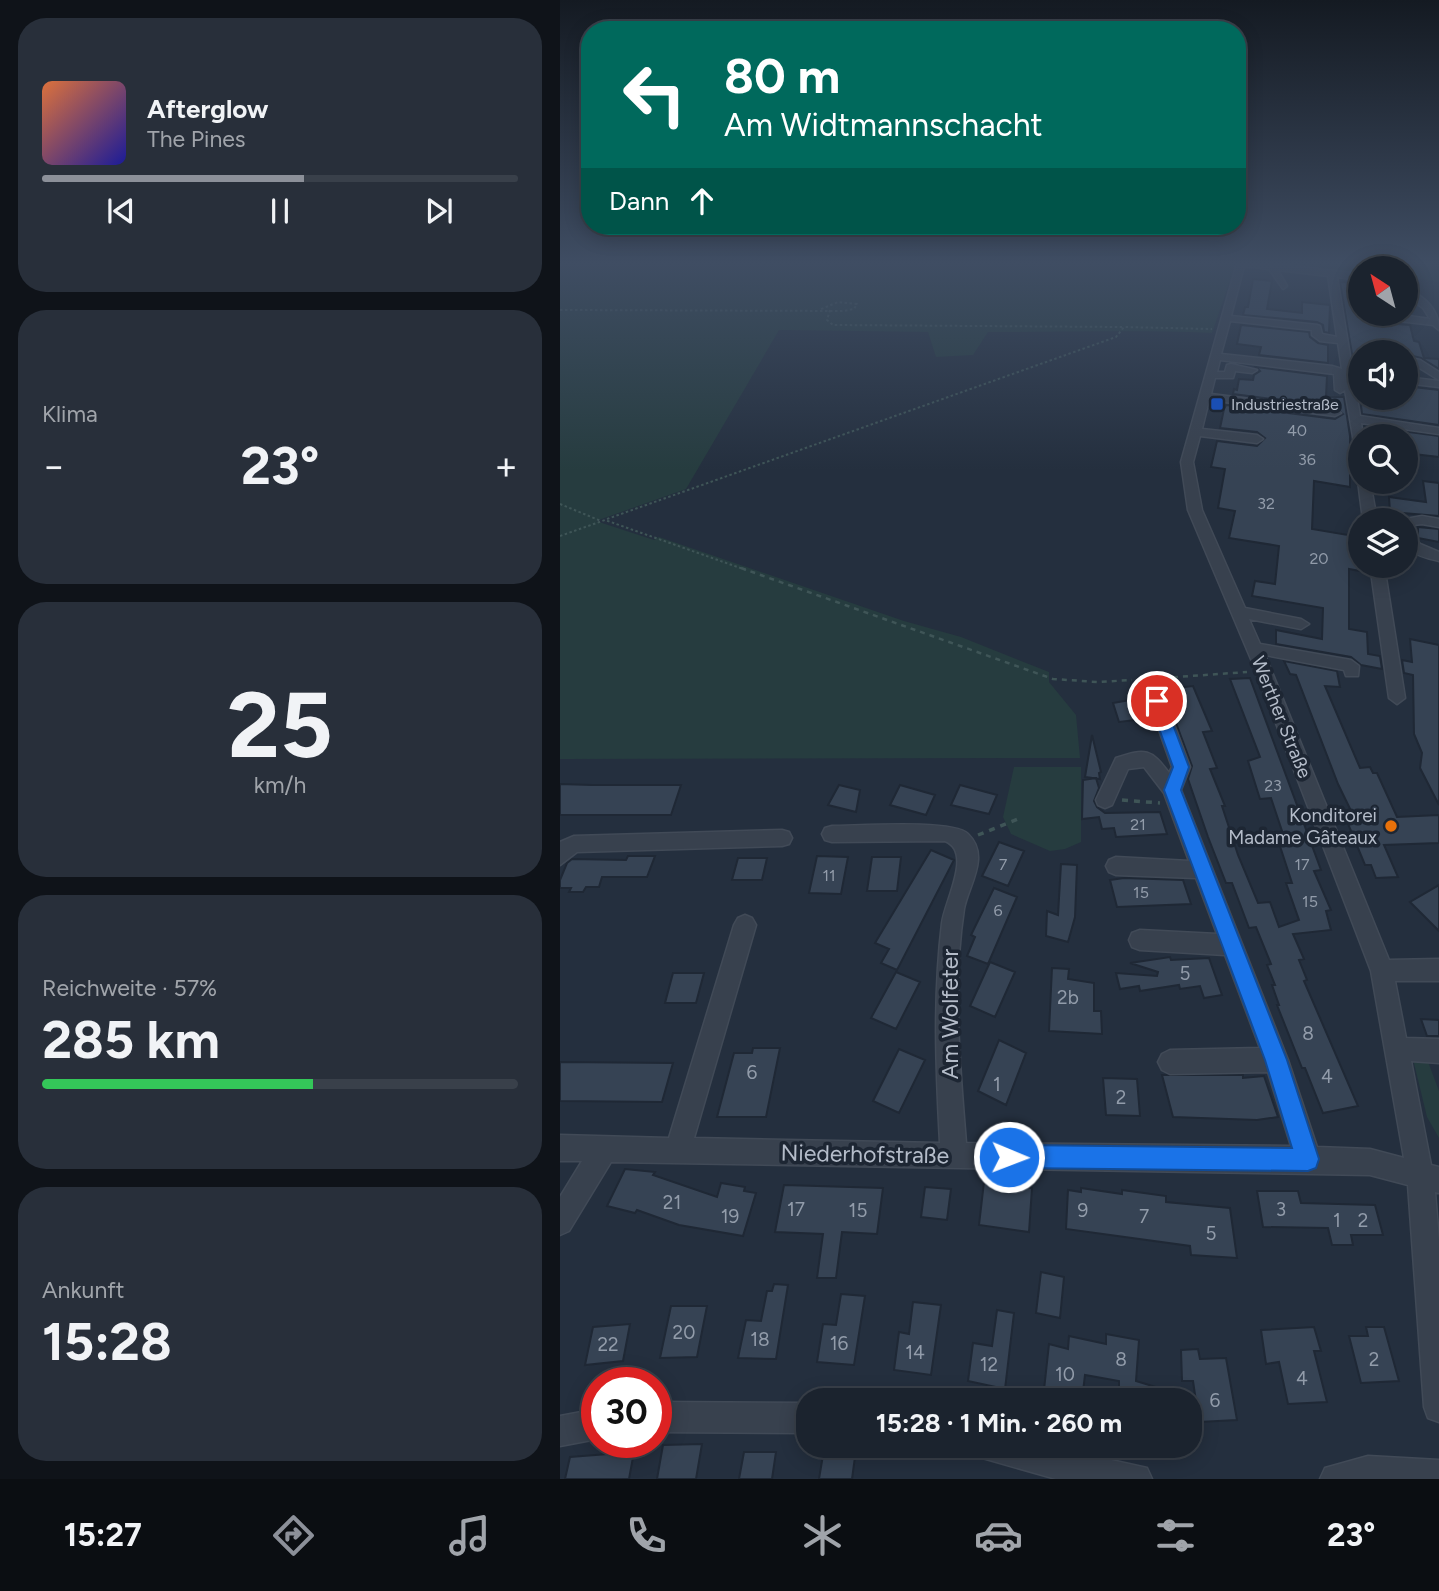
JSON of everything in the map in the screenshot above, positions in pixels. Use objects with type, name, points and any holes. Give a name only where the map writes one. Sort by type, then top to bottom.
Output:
[{"type":"street","name":"Werther Straße","points":[[1222,332],[1187,462],[1195,510],[1255,648],[1382,971],[1397,1049],[1430,1177],[1439,1407]]},
{"type":"street","points":[[1317,332],[1323,339],[1343,340]]},
{"type":"street","points":[[1342,332],[1356,424]]},
{"type":"street","points":[[1215,356],[1332,369],[1339,372],[1340,390]]},
{"type":"street","points":[[1418,363],[1439,377]]},
{"type":"street","points":[[1226,392],[1231,367],[1311,377]]},
{"type":"street","points":[[1210,374],[1229,376]]},
{"type":"street","points":[[1418,382],[1439,384]]},
{"type":"street","points":[[1204,396],[1335,413]]},
{"type":"street","points":[[1355,419],[1439,432]]},
{"type":"street","points":[[1194,432],[1257,439]]},
{"type":"street","points":[[1418,520],[1439,523]]},
{"type":"street","points":[[1418,548],[1439,557]]},
{"type":"street","points":[[1379,578],[1397,698]]},
{"type":"street","points":[[1239,612],[1301,624]]},
{"type":"street","points":[[1255,648],[1350,666],[1352,672]]},
{"type":"street","points":[[1149,678],[1181,767],[1175,797]]},
{"type":"street","points":[[1105,800],[1122,763],[1148,759],[1175,797],[1276,1060],[1308,1159]]},
{"type":"street","points":[[832,834],[946,833],[962,841]]},
{"type":"street","points":[[560,856],[562,850],[574,844],[782,838]]},
{"type":"street","name":"Am Wolfeter","points":[[954,1156],[947,1053],[946,977],[954,906],[968,865],[968,851],[962,841]]},
{"type":"street","points":[[1116,866],[1203,870]]},
{"type":"street","points":[[678,1150],[745,925]]},
{"type":"street","points":[[1140,940],[1231,945]]},
{"type":"street","points":[[1382,971],[1439,970]]},
{"type":"street","points":[[1397,1049],[1439,1051]]},
{"type":"street","points":[[1170,1062],[1276,1060]]},
{"type":"street","name":"Niederhofstraße","points":[[560,1148],[954,1156],[1308,1159],[1370,1163],[1430,1177]]},
{"type":"street","points":[[560,1222],[604,1150]]},
{"type":"street","points":[[672,1417],[796,1418]]},
{"type":"street","points":[[560,1430],[581,1427]]},
{"type":"street","points":[[1038,1458],[1118,1478]]},
{"type":"street","points":[[1336,1479],[1368,1472],[1439,1476]]},
{"type":"path","points":[[560,536],[1116,337],[1120,332]]},
{"type":"path","points":[[560,504],[1053,679],[1097,682],[1264,671]]},
{"type":"path","points":[[1105,800],[1175,797]]},
{"type":"path","points":[[962,841],[1018,819]]},
{"type":"green space","points":[[560,332],[778,332],[686,489],[596,521],[654,540],[659,537],[904,621],[961,637],[1049,672],[1049,682],[1076,715],[1080,758],[560,759]]},
{"type":"green space","points":[[928,332],[988,332],[973,355],[936,357]]},
{"type":"green space","points":[[1014,767],[1081,767],[1081,842],[1065,849],[1050,851],[1011,834],[1003,817]]},
{"type":"green space","points":[[1413,1059],[1427,1059],[1439,1091],[1439,1138],[1427,1117]]},
{"type":"building","points":[[1240,332],[1309,332],[1310,337],[1318,343],[1328,345],[1328,363],[1259,355],[1261,347],[1237,344]]},
{"type":"building","points":[[1348,332],[1412,332],[1414,340],[1350,340]]},
{"type":"building","points":[[1418,342],[1424,358],[1439,359],[1439,369],[1418,357]]},
{"type":"building","points":[[1256,367],[1327,376],[1326,397],[1344,397],[1348,424],[1348,487],[1314,481],[1312,529],[1348,535],[1349,629],[1367,632],[1368,654],[1380,656],[1382,669],[1361,665],[1351,657],[1276,644],[1276,630],[1322,639],[1323,608],[1252,596],[1255,581],[1275,584],[1279,546],[1229,538],[1235,511],[1218,508],[1225,469],[1211,467],[1217,441],[1257,446],[1265,438],[1257,432],[1220,428],[1226,405],[1335,419],[1343,414],[1335,407],[1233,394],[1234,389],[1237,390],[1239,379],[1253,380],[1254,375],[1260,371]]},
{"type":"building","points":[[1418,388],[1439,390],[1439,425],[1362,414],[1362,410],[1418,410]]},
{"type":"building","points":[[1418,433],[1439,436],[1439,457],[1418,455]]},
{"type":"building","points":[[1423,481],[1439,483],[1439,516],[1418,514],[1418,508],[1390,508],[1389,497],[1426,502]]},
{"type":"building","points":[[1418,527],[1439,529],[1439,542],[1418,538]]},
{"type":"building","points":[[1410,639],[1439,645],[1439,805],[1420,768],[1422,753],[1414,734],[1413,675],[1404,673],[1402,660],[1412,662]]},
{"type":"building","points":[[1284,661],[1337,671],[1340,687],[1325,686],[1360,768],[1370,767],[1373,773],[1377,773],[1397,817],[1439,815],[1439,843],[1384,845],[1398,877],[1376,878],[1371,865],[1365,865],[1346,819],[1355,819],[1338,784],[1296,675],[1290,674]]},
{"type":"building","points":[[1250,678],[1321,870],[1314,871],[1331,910],[1326,911],[1331,930],[1293,934],[1304,959],[1299,960],[1307,980],[1304,981],[1358,1106],[1323,1113],[1277,1005],[1272,985],[1275,985],[1267,965],[1271,964],[1256,927],[1249,928],[1232,883],[1226,883],[1208,837],[1188,779],[1192,766],[1166,696],[1169,695],[1167,689],[1193,686],[1212,731],[1203,732],[1217,768],[1210,769],[1225,806],[1222,806],[1238,855],[1258,903],[1270,902],[1279,927],[1299,920],[1286,883],[1292,883],[1277,837],[1284,837],[1271,798],[1260,799],[1248,761],[1260,757],[1230,679]]},
{"type":"building","points":[[1145,698],[1152,718],[1119,722],[1113,703]]},
{"type":"building","points":[[1092,735],[1101,772],[1100,779],[1085,777]]},
{"type":"building","points":[[1096,778],[1099,788],[1094,801],[1097,807],[1105,813],[1160,812],[1167,834],[1116,837],[1114,828],[1102,829],[1099,817],[1082,819],[1083,780]]},
{"type":"building","points":[[560,784],[681,785],[671,815],[560,815]]},
{"type":"building","points":[[839,785],[860,790],[856,812],[828,805]]},
{"type":"building","points":[[900,785],[935,795],[926,815],[890,805]]},
{"type":"building","points":[[960,785],[997,795],[989,814],[951,805]]},
{"type":"building","points":[[999,842],[1024,851],[1008,886],[982,876]]},
{"type":"building","points":[[931,850],[954,860],[897,970],[881,963],[889,949],[875,943]]},
{"type":"building","points":[[628,856],[655,856],[647,877],[602,877],[599,887],[586,887],[583,892],[569,892],[571,888],[560,888],[560,880],[567,863],[572,859],[626,860]]},
{"type":"building","points":[[817,856],[848,857],[841,894],[809,893]]},
{"type":"building","points":[[872,857],[901,857],[897,891],[867,891]]},
{"type":"building","points":[[738,858],[767,858],[762,880],[732,880]]},
{"type":"building","points":[[1061,864],[1077,865],[1075,917],[1068,942],[1046,936],[1047,911],[1058,915]]},
{"type":"building","points":[[1110,880],[1183,880],[1191,904],[1117,907]]},
{"type":"building","points":[[1439,885],[1439,931],[1410,902]]},
{"type":"building","points":[[994,888],[1017,897],[988,964],[967,956],[975,937],[971,935]]},
{"type":"building","points":[[1170,957],[1171,960],[1209,958],[1222,995],[1204,998],[1200,986],[1180,989],[1179,985],[1140,991],[1139,986],[1120,989],[1116,973],[1157,976],[1158,972],[1130,963]]},
{"type":"building","points":[[990,962],[1015,972],[995,1017],[970,1006]]},
{"type":"building","points":[[1052,968],[1069,969],[1068,979],[1094,983],[1094,1011],[1101,1011],[1102,1034],[1049,1031]]},
{"type":"building","points":[[896,972],[920,982],[896,1029],[871,1018]]},
{"type":"building","points":[[673,973],[704,973],[696,1003],[665,1003]]},
{"type":"building","points":[[1421,1019],[1439,1020],[1439,1036],[1427,1036]]},
{"type":"building","points":[[999,1040],[1026,1053],[1006,1105],[978,1091]]},
{"type":"building","points":[[753,1048],[780,1048],[766,1117],[717,1117],[734,1053],[752,1053]]},
{"type":"building","points":[[899,1049],[925,1060],[899,1113],[873,1101]]},
{"type":"building","points":[[560,1062],[673,1063],[662,1102],[560,1101]]},
{"type":"building","points":[[1162,1075],[1243,1075],[1243,1078],[1264,1076],[1278,1117],[1257,1120],[1173,1117]]},
{"type":"building","points":[[1103,1078],[1137,1079],[1140,1116],[1106,1115]]},
{"type":"building","points":[[625,1169],[655,1172],[653,1175],[717,1197],[721,1183],[745,1187],[744,1191],[756,1193],[743,1236],[679,1225],[637,1210],[635,1213],[607,1206]]},
{"type":"building","points":[[984,1182],[1032,1188],[1029,1232],[979,1225]]},
{"type":"building","points":[[784,1185],[883,1188],[877,1234],[842,1232],[836,1278],[817,1278],[823,1234],[775,1232]]},
{"type":"building","points":[[925,1187],[951,1189],[947,1220],[921,1217]]},
{"type":"building","points":[[1081,1188],[1122,1194],[1122,1190],[1166,1196],[1166,1202],[1230,1208],[1237,1258],[1191,1255],[1190,1246],[1066,1229],[1068,1190],[1081,1192]]},
{"type":"building","points":[[1257,1191],[1298,1191],[1301,1203],[1375,1205],[1383,1235],[1351,1235],[1353,1245],[1332,1245],[1328,1228],[1263,1227]]},
{"type":"building","points":[[1041,1272],[1064,1277],[1060,1318],[1036,1313]]},
{"type":"building","points":[[774,1284],[788,1285],[776,1359],[738,1358],[746,1320],[761,1321],[767,1291],[772,1291]]},
{"type":"building","points":[[841,1294],[865,1296],[854,1365],[817,1362],[823,1324],[836,1325]]},
{"type":"building","points":[[913,1302],[941,1305],[931,1375],[894,1370],[899,1332],[909,1334]]},
{"type":"building","points":[[671,1306],[707,1306],[697,1357],[660,1358]]},
{"type":"building","points":[[997,1310],[1014,1313],[1005,1388],[968,1381],[973,1343],[992,1346]]},
{"type":"building","points":[[630,1324],[623,1361],[585,1365],[593,1327]]},
{"type":"building","points":[[1314,1327],[1321,1351],[1314,1351],[1327,1402],[1288,1404],[1279,1362],[1266,1364],[1261,1330]]},
{"type":"building","points":[[1366,1327],[1384,1327],[1399,1381],[1361,1383],[1349,1336],[1368,1336]]},
{"type":"building","points":[[1106,1334],[1139,1340],[1136,1381],[1159,1388],[1119,1388],[1119,1381],[1085,1375],[1083,1388],[1044,1388],[1049,1344],[1068,1349],[1069,1336],[1106,1344]]},
{"type":"building","points":[[1198,1349],[1200,1359],[1226,1358],[1237,1420],[1202,1422],[1202,1388],[1194,1388],[1193,1381],[1182,1381],[1181,1350]]},
{"type":"building","points":[[702,1444],[696,1479],[657,1479],[661,1458],[672,1458],[672,1445]]},
{"type":"building","points":[[744,1452],[776,1452],[772,1479],[739,1479]]},
{"type":"building","points":[[570,1457],[633,1458],[629,1479],[565,1479]]},
{"type":"building","points":[[822,1458],[855,1458],[852,1479],[819,1479]]},
{"type":"place","name":"Industriestraße","points":[[1217,404]]},
{"type":"place","name":"Konditorei Madame Gâteaux","points":[[1391,826]]},
{"type":"route","points":[[1009,1157],[1308,1159],[1276,1060],[1172,790],[1181,767],[1157,701]]}]
